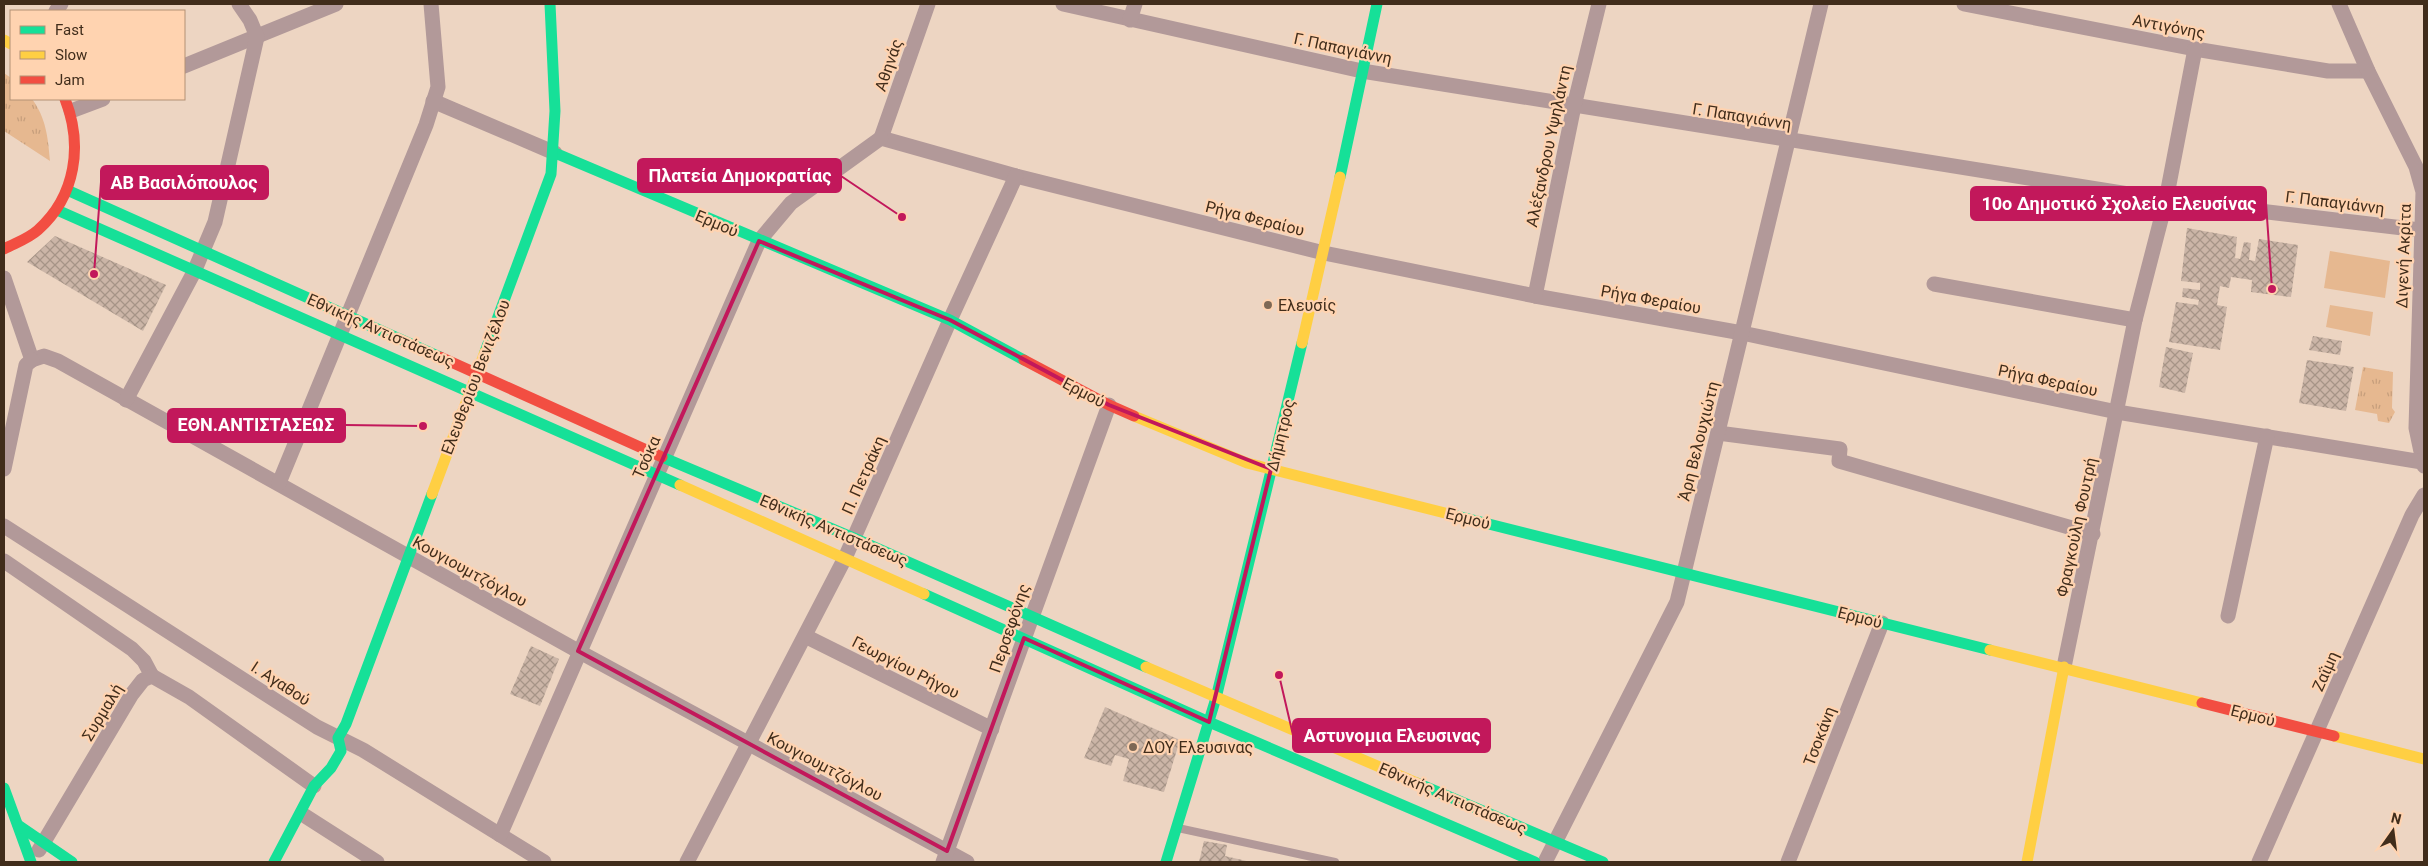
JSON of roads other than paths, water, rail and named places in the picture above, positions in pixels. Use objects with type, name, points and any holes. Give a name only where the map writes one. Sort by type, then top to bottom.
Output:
[{"type":"street","points":[[126,400],[194,272],[215,222],[257,37],[250,20],[239,4]]},
{"type":"street","points":[[185,66],[336,4]]},
{"type":"street","points":[[279,483],[346,315],[426,125],[438,87],[431,4]]},
{"type":"street","name":"Ελευθερίου Βενιζέλου","points":[[314,786],[331,768],[341,751],[338,738],[346,724],[551,174],[554,153],[553,58],[550,4]]},
{"type":"street","name":"Αθηνάς","points":[[881,138],[928,4]]},
{"type":"street","name":"Γ. Παπαγιάννη","points":[[1063,4],[1362,71],[1787,141],[2166,200],[2420,230]]},
{"type":"street","points":[[1130,20],[1135,4]]},
{"type":"street","name":"Δήμητρος","points":[[1166,862],[1216,698],[1324,253],[1377,4]]},
{"type":"street","name":"Αλέξανδρου Υψηλάντη","points":[[1535,296],[1574,106],[1598,4]]},
{"type":"street","name":"Άρη Βελουχιώτη","points":[[1545,862],[1677,602],[1820,4]]},
{"type":"street","name":"Αντιγόνης","points":[[1964,4],[2195,50],[2328,71],[2368,71]]},
{"type":"street","name":"Διγενή Ακρίτα","points":[[2339,4],[2368,71],[2416,167],[2423,192],[2420,230],[2416,428],[2423,464]]},
{"type":"street","name":"Φραγκούλη Φουτρή","points":[[2027,862],[2064,667],[2093,534],[2135,320],[2166,200],[2195,50]]},
{"type":"street","points":[[4,249],[36,231],[57,210],[67,190],[77,148],[68,105],[97,100]]},
{"type":"street","points":[[433,101],[554,153]]},
{"type":"street","name":"Ρήγα Φεραίου","points":[[881,138],[1016,176],[1324,253],[1535,296],[1742,333],[2117,412],[2423,464]]},
{"type":"street","name":"Τσόκα","points":[[500,835],[578,652],[759,241],[791,203],[881,138]]},
{"type":"street","name":"Ερμού","points":[[554,153],[950,320],[1109,405],[1247,463],[2424,759]]},
{"type":"street","name":"Π. Πετράκη","points":[[687,862],[845,558],[1016,176]]},
{"type":"street","name":"Εθνικής Αντιστάσεως","points":[[67,190],[665,458],[854,538],[1216,698],[1555,840],[1603,862]]},
{"type":"street","name":"Εθνικής Αντιστάσεως","points":[[57,210],[845,558],[1209,722],[1534,862]]},
{"type":"street","points":[[4,278],[32,360],[26,365],[4,469]]},
{"type":"street","points":[[1934,284],[2135,320]]},
{"type":"street","name":"Κουγιουμτζόγλου","points":[[32,360],[44,356],[58,361],[578,652],[749,745],[945,857],[967,862]]},
{"type":"street","name":"Περσεφόνης","points":[[945,857],[1109,405]]},
{"type":"street","points":[[1718,433],[1840,449],[1839,462],[2093,534]]},
{"type":"street","points":[[2228,616],[2267,436]]},
{"type":"street","name":"Ζαΐμη","points":[[2259,862],[2412,515],[2424,495]]},
{"type":"street","name":"Ι. Αγαθού","points":[[4,526],[316,727],[363,750],[544,862]]},
{"type":"street","points":[[4,561],[132,649],[144,661],[152,676],[189,697],[314,786],[302,814],[274,862]]},
{"type":"street","name":"Τσοκάνη","points":[[1788,862],[1882,622]]},
{"type":"street","name":"Γεωργίου Ρήγου","points":[[805,636],[992,730]]},
{"type":"street","name":"Συρμαλή","points":[[31,862],[44,844],[132,694],[143,680],[152,676]]},
{"type":"street","points":[[4,788],[31,862]]},
{"type":"street","points":[[302,814],[377,862]]},
{"type":"street","points":[[18,826],[72,862]]},
{"type":"lane","points":[[1176,828],[1335,862]]},
{"type":"place","name":"Πλατεία Δημοκρατίας","points":[[902,217]]},
{"type":"place","name":"ΑΒ Βασιλόπουλος","points":[[94,274]]},
{"type":"place","name":"10ο Δημοτικό Σχολείο Ελευσίνας","points":[[2272,289]]},
{"type":"place","name":"Ελευσίς","points":[[1268,305]]},
{"type":"place","name":"ΕΘΝ.ΑΝΤΙΣΤΑΣΕΩΣ","points":[[423,426]]},
{"type":"place","name":"Αστυνομια Ελευσινας","points":[[1279,675]]},
{"type":"place","name":"ΔΟΥ Ελευσινας","points":[[1133,747]]}]
